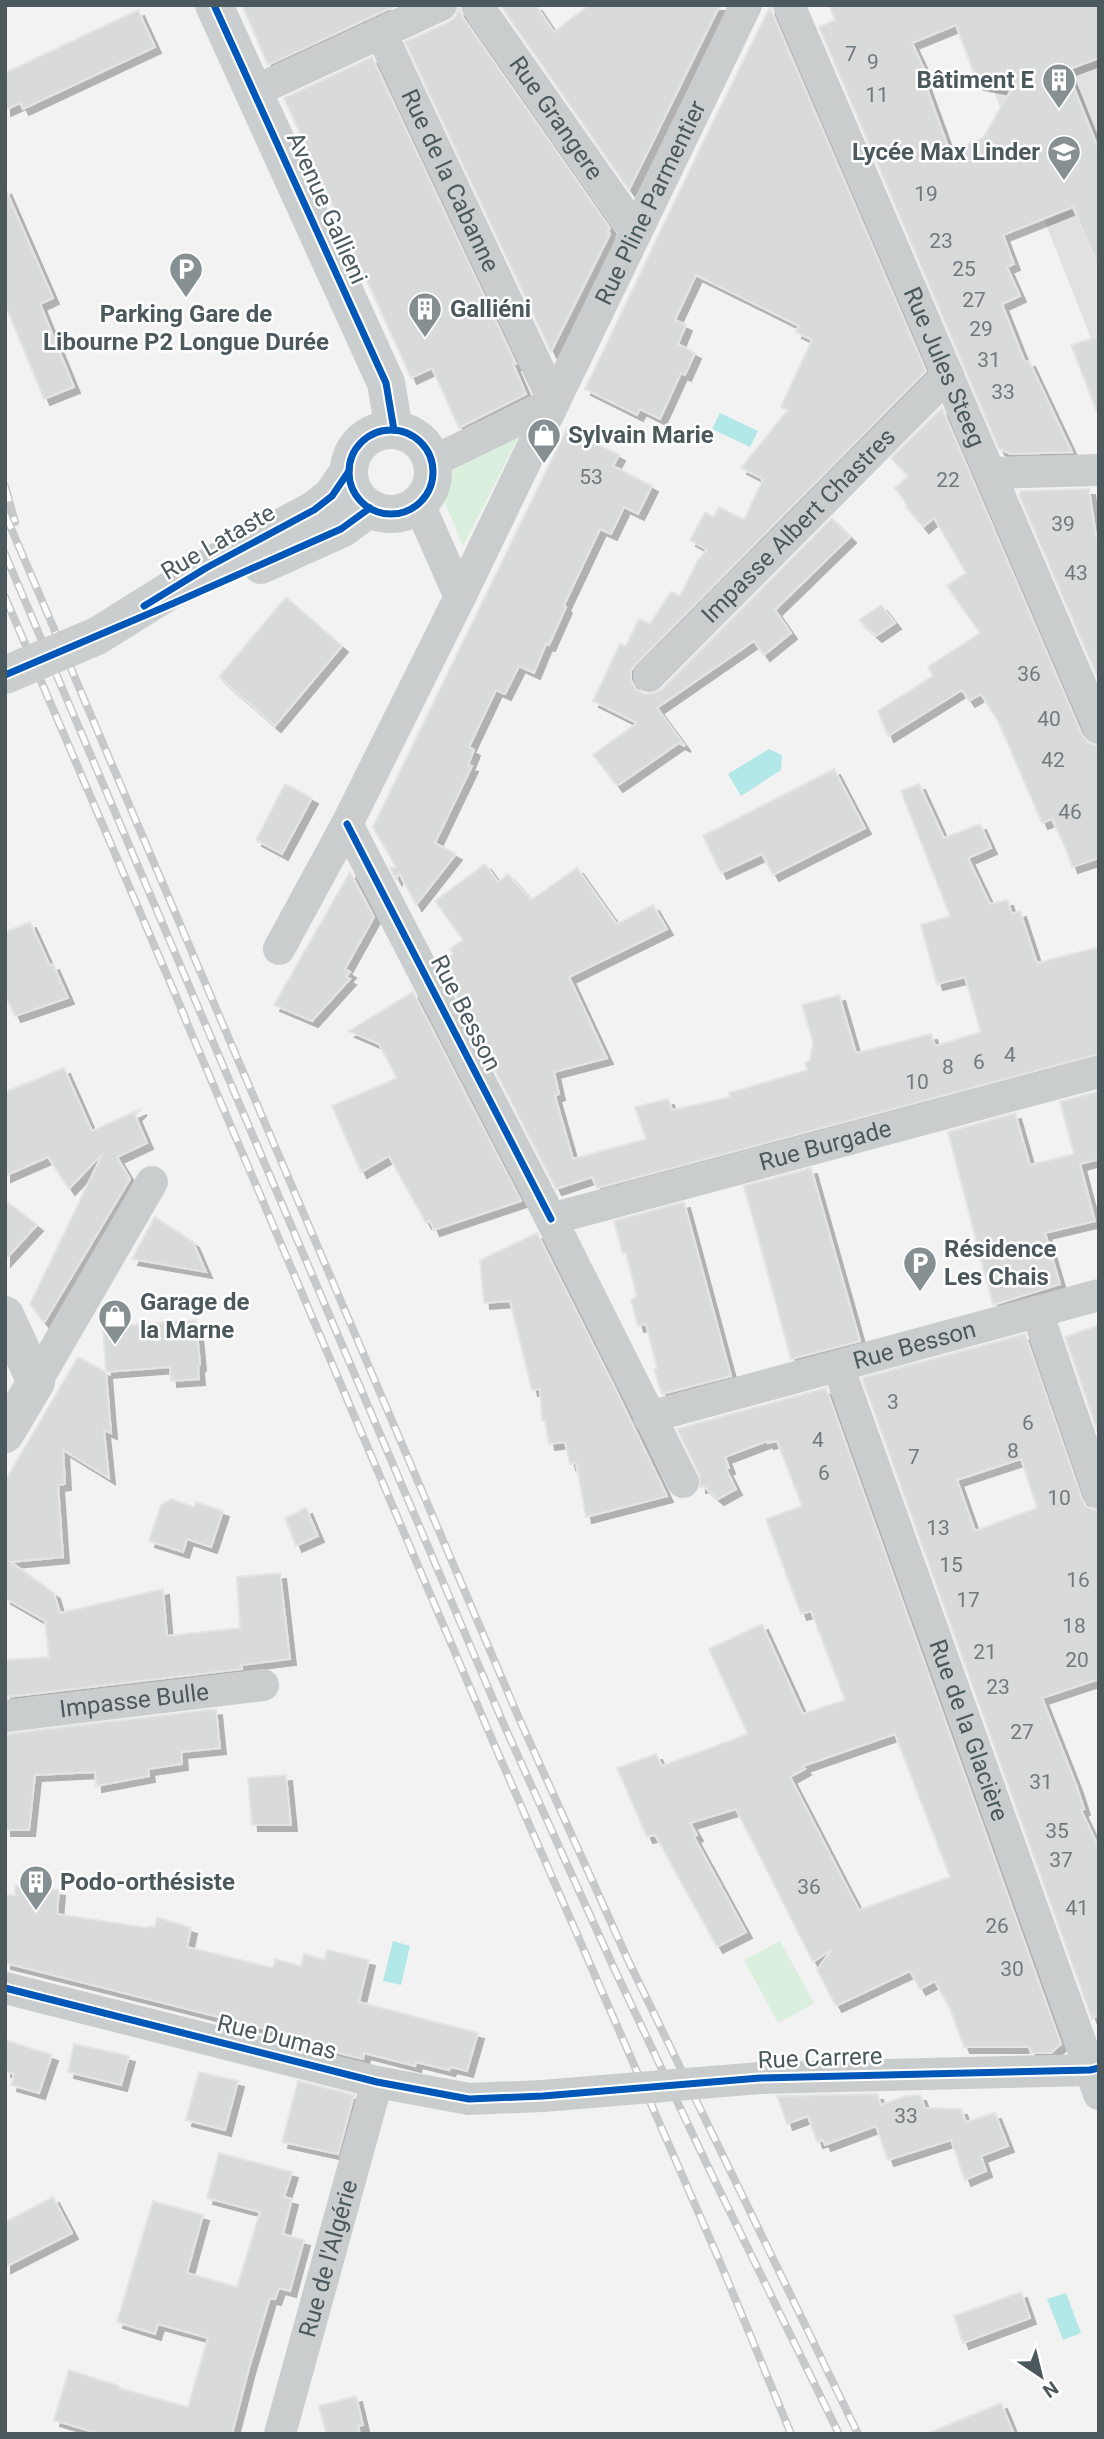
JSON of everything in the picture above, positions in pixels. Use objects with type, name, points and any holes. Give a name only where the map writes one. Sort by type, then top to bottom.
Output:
[{"type":"main road","name":"Avenue Gallieni","points":[[214,5],[386,383],[394,430]]},
{"type":"main road","points":[[380,431],[407,433],[419,440],[432,462],[431,485],[419,504],[408,510],[396,514],[382,513],[370,508],[354,493],[349,471],[351,457],[368,437],[380,431]]},
{"type":"main road","name":"Rue Lataste","points":[[97,636],[206,568],[314,510],[331,496],[349,471]]},
{"type":"main road","name":"Rue Lataste","points":[[5,675],[341,529],[370,508]]},
{"type":"main road","points":[[5,1315],[36,1382],[5,1434]]},
{"type":"street","points":[[253,92],[441,5]]},
{"type":"street","name":"Rue Grangere","points":[[477,5],[636,232]]},
{"type":"street","name":"Rue Pline Parmentier","points":[[460,597],[746,5]]},
{"type":"street","name":"Rue Jules Steeg","points":[[789,5],[1099,728]]},
{"type":"street","name":"Rue de la Cabanne","points":[[381,33],[554,402]]},
{"type":"street","name":"Impasse Albert Chastres","points":[[649,676],[948,375]]},
{"type":"street","points":[[432,462],[554,402]]},
{"type":"street","points":[[990,474],[1099,470]]},
{"type":"street","points":[[279,948],[347,824],[460,597],[419,504]]},
{"type":"street","name":"Rue Besson","points":[[347,824],[551,1219],[682,1482]]},
{"type":"street","name":"Rue Burgade","points":[[551,1219],[1099,1072]]},
{"type":"street","points":[[36,1382],[152,1182]]},
{"type":"street","name":"Rue Besson","points":[[649,1417],[1099,1295]]},
{"type":"street","points":[[1037,1312],[1099,1493]]},
{"type":"street","name":"Rue de la Glacière","points":[[838,1366],[1096,2077]]},
{"type":"street","name":"Impasse Bulle","points":[[5,1716],[263,1685]]},
{"type":"street","name":"Rue Dumas","points":[[5,1988],[377,2082],[469,2099],[543,2096]]},
{"type":"street","name":"Rue Carrere","points":[[543,2096],[760,2078],[1096,2077]]},
{"type":"street","name":"Rue de l'Algérie","points":[[280,2434],[377,2082]]},
{"type":"shaded area","name":"Lycée Max Linder","points":[[960,5],[1099,5],[1099,359]]},
{"type":"green space","points":[[522,431],[463,546],[440,491],[448,473]]},
{"type":"green space","points":[[780,1941],[814,2003],[778,2023],[744,1960]]},
{"type":"water","points":[[720,413],[758,431],[750,447],[712,429]]},
{"type":"water","points":[[769,749],[782,755],[781,770],[741,796],[728,774]]},
{"type":"water","points":[[393,1941],[410,1946],[401,1985],[383,1981]]},
{"type":"water","points":[[1066,2293],[1081,2333],[1063,2340],[1047,2299]]},
{"type":"building","points":[[242,5],[397,5],[268,65]]},
{"type":"building","points":[[500,5],[536,5],[554,32],[589,5],[720,5],[629,190]]},
{"type":"building","points":[[771,5],[926,371],[636,664],[631,671],[631,680],[636,689],[645,694],[662,689],[832,518],[850,537],[775,610],[791,633],[764,655],[754,641],[657,708],[685,746],[679,743],[617,786],[593,755],[637,723],[593,701],[620,644],[626,646],[639,619],[650,624],[671,592],[680,596],[698,560],[707,550],[690,540],[705,512],[714,517],[719,507],[744,520],[763,479],[741,468],[788,410],[781,407],[812,340],[796,332],[799,326],[696,275],[675,320],[686,325],[678,344],[695,353],[685,375],[681,373],[660,419],[640,409],[637,415],[585,389]]},
{"type":"building","points":[[829,5],[1099,5],[1099,58],[1067,70],[1099,150],[1099,269],[1073,207],[1003,235],[1014,264],[1007,267],[1020,296],[1002,304],[1025,362],[1029,361],[1072,452],[1011,454],[999,449],[819,27],[835,20]],"holes":[[[956,25],[978,84],[1011,90],[983,138],[950,152],[922,75],[927,75],[912,43]]]},
{"type":"building","points":[[459,8],[610,228],[610,234],[551,352],[405,42],[449,22],[456,16]]},
{"type":"building","points":[[138,10],[155,47],[23,109],[20,103],[5,110],[5,73]]},
{"type":"building","points":[[372,57],[516,364],[513,364],[526,394],[459,428],[432,368],[411,378],[284,98]]},
{"type":"building","points":[[5,188],[53,298],[40,304],[74,387],[44,399],[5,304]]},
{"type":"building","points":[[1099,336],[1099,412],[1097,412],[1071,345]]},
{"type":"building","points":[[942,408],[1082,735],[1089,743],[1099,746],[1099,858],[1072,867],[1052,819],[1042,823],[998,721],[981,694],[969,701],[962,690],[888,736],[878,711],[933,676],[928,667],[980,633],[947,586],[966,573],[934,518],[923,527],[906,507],[908,506],[895,488],[908,476],[891,458]]},
{"type":"building","points":[[567,428],[619,455],[613,466],[652,486],[638,514],[624,507],[611,534],[600,529],[534,673],[519,666],[505,694],[496,690],[469,747],[474,750],[468,765],[472,766],[435,843],[456,854],[416,905],[399,873],[396,879],[390,868],[396,867],[373,827]]},
{"type":"building","points":[[1089,489],[1096,536],[1099,536],[1099,681],[1019,495],[1021,491]]},
{"type":"building","points":[[286,597],[342,646],[275,726],[219,677]]},
{"type":"building","points":[[881,605],[895,623],[876,636],[859,620]]},
{"type":"building","points":[[834,769],[865,828],[773,875],[762,854],[721,873],[703,836]]},
{"type":"building","points":[[285,784],[312,798],[282,854],[256,840]]},
{"type":"building","points":[[919,784],[944,838],[980,824],[991,848],[968,858],[990,904],[1007,900],[1012,914],[1020,911],[1037,963],[1099,947],[1099,1054],[597,1188],[592,1177],[556,1189],[446,975],[449,973],[443,961],[453,954],[450,949],[463,940],[435,901],[485,864],[498,882],[508,874],[531,900],[577,868],[617,924],[653,905],[667,929],[569,977],[607,1058],[554,1072],[559,1094],[555,1096],[573,1159],[646,1139],[635,1107],[668,1099],[672,1110],[730,1097],[729,1093],[807,1070],[805,1063],[810,1061],[813,1042],[802,1005],[839,995],[856,1053],[931,1034],[935,1046],[981,1032],[965,977],[937,984],[921,925],[950,916],[901,791]]},
{"type":"building","points":[[350,872],[374,917],[345,969],[350,972],[346,977],[350,979],[312,1021],[274,1005]]},
{"type":"building","points":[[30,922],[68,998],[15,1016],[5,994],[5,932]]},
{"type":"building","points":[[413,992],[521,1201],[434,1230],[430,1221],[426,1223],[389,1156],[361,1172],[332,1106],[397,1078],[379,1044],[349,1031]]},
{"type":"building","points":[[64,1068],[92,1131],[141,1109],[135,1115],[147,1143],[117,1157],[130,1179],[44,1323],[30,1304],[103,1153],[69,1189],[48,1157],[5,1176],[5,1092]]},
{"type":"building","points":[[1099,1091],[1099,1159],[1080,1164],[1095,1221],[1045,1233],[1060,1284],[993,1305],[948,1132],[1015,1113],[1030,1165],[1074,1154],[1060,1102]]},
{"type":"building","points":[[811,1168],[860,1341],[791,1359],[744,1186]]},
{"type":"building","points":[[5,1200],[37,1225],[5,1260]]},
{"type":"building","points":[[684,1202],[731,1376],[662,1394],[654,1370],[657,1368],[646,1324],[638,1326],[631,1300],[637,1297],[626,1253],[623,1254],[614,1221]]},
{"type":"building","points":[[155,1217],[193,1242],[206,1272],[132,1259]]},
{"type":"building","points":[[537,1233],[667,1496],[586,1517],[576,1463],[570,1464],[565,1442],[549,1444],[545,1420],[542,1421],[540,1389],[532,1390],[510,1301],[484,1303],[480,1260]]},
{"type":"building","points":[[196,1320],[199,1379],[171,1381],[170,1367],[106,1372],[103,1327]]},
{"type":"building","points":[[1099,1325],[1099,1436],[1065,1337]]},
{"type":"building","points":[[1025,1334],[1082,1499],[1087,1507],[1099,1511],[1099,1679],[1042,1698],[1077,1787],[1084,1809],[1081,1810],[1099,1848],[1099,2014],[1092,2019],[862,1378]],"holes":[[[1021,1459],[1037,1508],[975,1531],[957,1480]]]},
{"type":"building","points":[[78,1357],[106,1372],[111,1433],[104,1430],[109,1478],[63,1450],[65,1484],[58,1485],[63,1557],[11,1562],[54,1593],[60,1613],[163,1589],[167,1636],[240,1628],[237,1577],[280,1573],[290,1659],[241,1665],[242,1669],[5,1697],[5,1660],[49,1657],[45,1621],[5,1598],[5,1481]]},
{"type":"building","points":[[826,1388],[1061,2044],[1051,2053],[1031,2053],[1029,2047],[964,2047],[951,2011],[935,1981],[920,1989],[910,1971],[836,2006],[817,1970],[832,1949],[813,1962],[736,1809],[690,1823],[697,1835],[694,1837],[746,1932],[717,1947],[655,1835],[647,1837],[617,1768],[656,1754],[662,1766],[748,1734],[709,1649],[762,1624],[803,1714],[845,1700],[811,1611],[801,1614],[766,1519],[802,1506],[777,1441],[767,1441],[725,1457],[729,1468],[726,1469],[736,1489],[718,1499],[703,1486],[700,1487],[699,1474],[677,1429]],"holes":[[[895,1734],[950,1877],[859,1910],[790,1777],[805,1769],[803,1766]]]},
{"type":"building","points":[[171,1499],[194,1507],[196,1502],[223,1511],[211,1547],[187,1539],[183,1552],[149,1541],[161,1505]]},
{"type":"building","points":[[306,1508],[318,1536],[296,1546],[285,1518]]},
{"type":"building","points":[[216,1709],[220,1748],[181,1752],[182,1764],[148,1769],[149,1776],[96,1786],[95,1772],[35,1775],[29,1830],[5,1830],[5,1734]]},
{"type":"building","points":[[286,1775],[291,1825],[252,1825],[248,1778]]},
{"type":"building","points":[[15,1886],[59,1890],[57,1914],[148,1928],[155,1927],[157,1917],[191,1928],[187,1947],[273,1968],[275,1959],[301,1966],[304,1954],[325,1960],[327,1950],[369,1960],[359,2002],[478,2033],[467,2071],[451,2067],[449,2070],[416,2062],[415,2066],[364,2053],[363,2059],[307,2045],[309,2040],[5,1963],[5,1895],[15,1895]]},
{"type":"building","points":[[5,2040],[52,2055],[39,2093],[11,2085],[14,2074],[5,2071]]},
{"type":"building","points":[[74,2044],[129,2056],[121,2085],[68,2072]]},
{"type":"building","points":[[199,2072],[238,2081],[225,2130],[186,2120]]},
{"type":"building","points":[[298,2081],[354,2095],[338,2154],[282,2142]]},
{"type":"building","points":[[877,2094],[881,2105],[906,2096],[920,2095],[925,2108],[961,2109],[966,2122],[995,2113],[1008,2146],[981,2156],[986,2171],[965,2180],[951,2140],[888,2160],[876,2126],[825,2145],[823,2140],[817,2142],[808,2116],[787,2124],[777,2096]]},
{"type":"building","points":[[219,2153],[292,2172],[284,2197],[292,2199],[283,2234],[304,2240],[290,2291],[279,2288],[275,2299],[270,2298],[232,2434],[100,2434],[54,2420],[69,2370],[119,2388],[188,2407],[208,2338],[158,2324],[155,2334],[117,2322],[153,2201],[203,2215],[187,2273],[237,2287],[260,2212],[207,2198]]},
{"type":"building","points":[[53,2197],[72,2233],[5,2267],[5,2222]]},
{"type":"building","points":[[1021,2292],[1030,2318],[963,2343],[954,2316]]},
{"type":"building","points":[[356,2396],[363,2425],[358,2426],[360,2434],[326,2434],[319,2406]]},
{"type":"building","points":[[1001,2403],[1014,2434],[929,2434],[929,2433]]},
{"type":"railway","points":[[5,486],[15,522]]},
{"type":"railway","points":[[5,514],[518,1716],[628,1960],[858,2434]]},
{"type":"railway","points":[[5,554],[504,1725],[613,1966],[839,2434]]},
{"type":"railway","points":[[5,597],[185,1017]]},
{"type":"railway","points":[[181,1009],[491,1737],[720,2262],[791,2434]]},
{"type":"cycle path","points":[[214,5],[386,383],[394,430]]},
{"type":"cycle path","points":[[391,430],[407,433],[421,442],[430,456],[433,472],[430,488],[421,502],[407,511],[391,514],[375,511],[361,502],[352,488],[349,472],[352,456],[361,442],[375,433],[391,430]]},
{"type":"cycle path","points":[[144,606],[206,568],[314,510],[332,496],[349,471]]},
{"type":"cycle path","points":[[5,675],[341,529],[370,508]]},
{"type":"cycle path","points":[[347,824],[551,1219]]},
{"type":"cycle path","points":[[5,1988],[377,2082],[469,2099],[543,2096],[760,2078],[1099,2068]]},
{"type":"place","name":"Bâtiment E","points":[[1059,110]]},
{"type":"place","name":"Lycée Max Linder","points":[[1064,182]]},
{"type":"place","name":"Parking Gare de Libourne P2 Longue Durée","points":[[186,299]]},
{"type":"place","name":"Galliéni","points":[[425,339]]},
{"type":"place","name":"Sylvain Marie","points":[[544,465]]},
{"type":"place","name":"Résidence Les Chais","points":[[920,1293]]},
{"type":"place","name":"Garage de la Marne","points":[[115,1346]]},
{"type":"place","name":"Podo-orthésiste","points":[[36,1912]]}]
